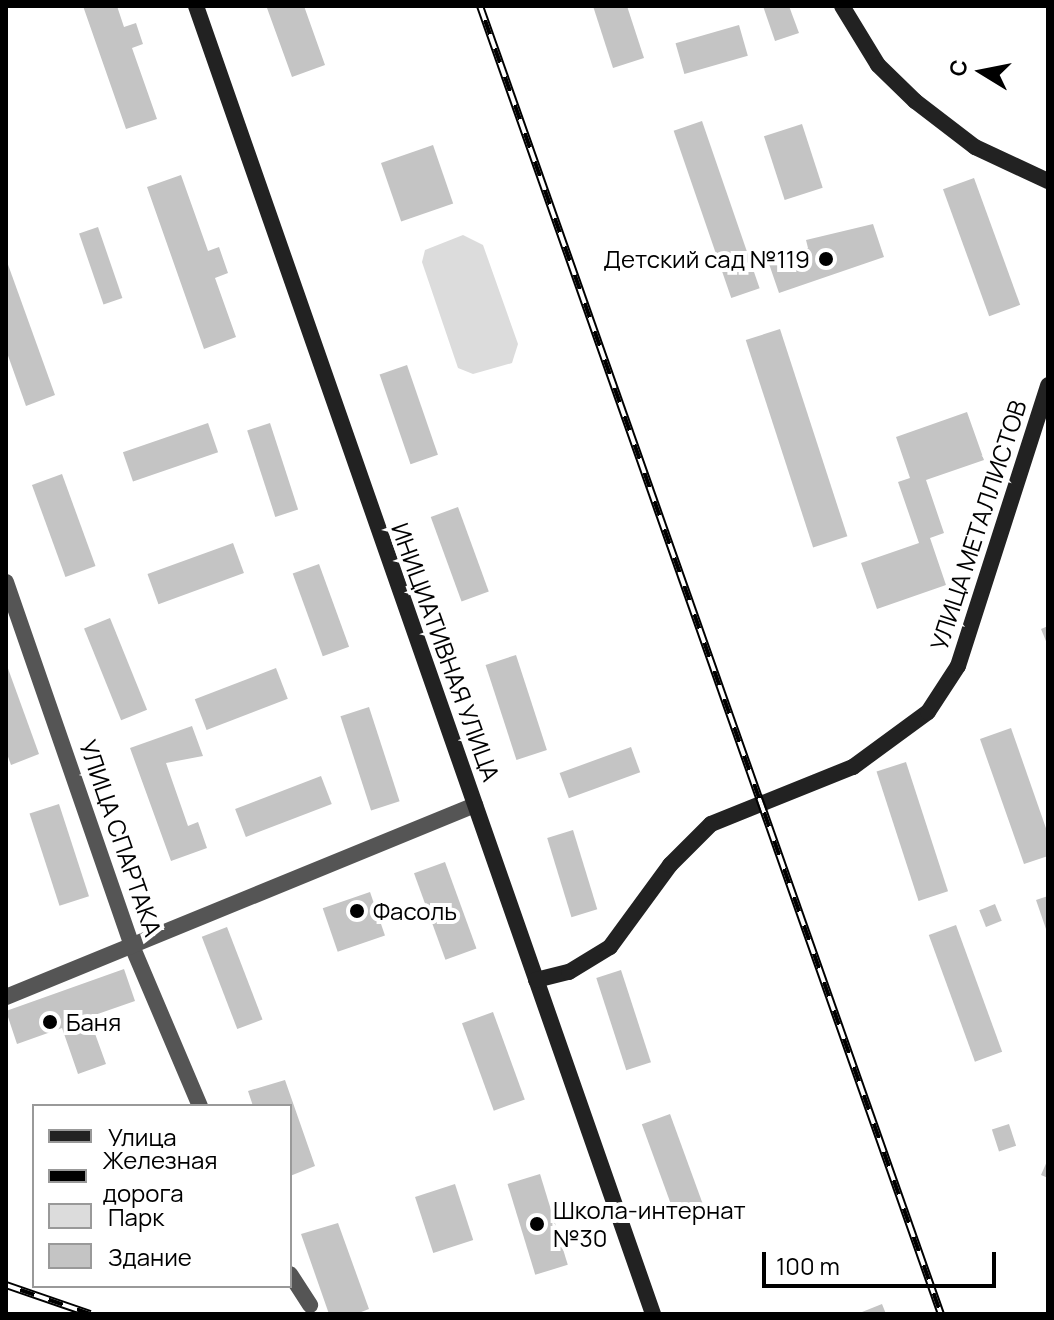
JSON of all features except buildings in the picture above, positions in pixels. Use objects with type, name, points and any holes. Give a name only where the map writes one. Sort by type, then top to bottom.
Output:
[{"type":"main road","name":"ИНИЦИАТИВНАЯ УЛИЦА","points":[[196,6],[653,1314]]},
{"type":"main road","points":[[842,6],[878,65],[915,101],[975,147],[1048,181]]},
{"type":"main road","name":"УЛИЦА МЕТАЛЛИСТОВ","points":[[536,980],[569,972],[610,947],[670,865],[711,824],[853,767],[928,712],[958,666],[1048,385]]},
{"type":"street","name":"УЛИЦА СПАРТАКА","points":[[6,582],[132,946],[199,1104]]},
{"type":"street","points":[[6,997],[475,805]]},
{"type":"street","points":[[292,1277],[310,1305]]},
{"type":"green space","points":[[463,235],[483,245],[518,344],[512,363],[473,374],[458,368],[422,262],[425,250]]},
{"type":"railway","points":[[480,6],[941,1314]]},
{"type":"railway","points":[[6,1285],[90,1314]]},
{"type":"place","name":"Детский сад №119","points":[[826,259]]},
{"type":"place","name":"Фасоль","points":[[357,911]]},
{"type":"place","name":"Баня","points":[[50,1022]]},
{"type":"place","name":"Школа-интернат №30","points":[[537,1224]]}]
